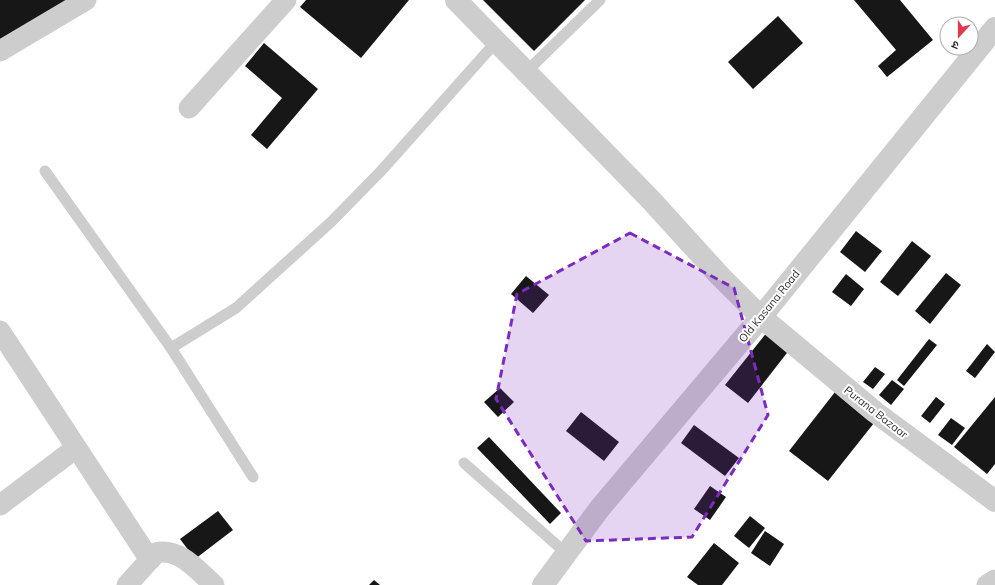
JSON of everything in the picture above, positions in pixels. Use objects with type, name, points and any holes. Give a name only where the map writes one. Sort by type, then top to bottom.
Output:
[{"type":"street","points":[[0,52],[86,0]]},
{"type":"street","points":[[189,108],[286,0]]},
{"type":"street","name":"Purana Bazaar","points":[[456,0],[650,199],[720,276],[761,317],[875,412],[995,501]]},
{"type":"street","name":"Old Kasana Road","points":[[543,585],[600,508],[761,317],[995,28]]},
{"type":"street","points":[[3,342],[76,448],[150,560]]},
{"type":"street","points":[[0,505],[76,448]]},
{"type":"street","points":[[127,585],[156,553],[163,551],[174,553],[214,585]]},
{"type":"street","points":[[987,585],[995,580]]},
{"type":"lane","points":[[526,72],[600,0]]},
{"type":"lane","points":[[171,348],[236,308],[331,222],[376,176],[496,42]]},
{"type":"lane","points":[[45,171],[171,348],[252,477]]},
{"type":"lane","points":[[464,464],[566,554]]},
{"type":"highlighted area","points":[[630,233],[734,288],[768,415],[692,537],[586,541],[496,399],[517,294]]},
{"type":"building","points":[[0,0],[72,0],[0,44]]},
{"type":"building","points":[[306,0],[409,0],[361,58],[300,7]]},
{"type":"building","points":[[483,0],[585,0],[534,51]]},
{"type":"building","points":[[854,0],[900,0],[933,40],[887,77],[878,66],[896,50]]},
{"type":"building","points":[[778,16],[803,43],[753,89],[728,62]]},
{"type":"building","points":[[264,43],[318,89],[267,149],[251,135],[282,98],[245,66]]},
{"type":"building","points":[[856,231],[882,251],[865,272],[840,252]]},
{"type":"building","points":[[912,241],[931,256],[898,296],[880,282]]},
{"type":"building","points":[[946,273],[961,285],[930,324],[915,311]]},
{"type":"building","points":[[846,274],[864,289],[851,306],[832,292]]},
{"type":"building","points":[[526,276],[549,295],[533,313],[511,294]]},
{"type":"building","points":[[768,331],[790,349],[748,403],[725,385]]},
{"type":"building","points":[[929,339],[937,345],[904,386],[897,380]]},
{"type":"building","points":[[987,344],[995,352],[975,378],[966,371]]},
{"type":"building","points":[[875,367],[885,374],[873,389],[863,382]]},
{"type":"building","points":[[892,380],[904,389],[891,405],[879,395]]},
{"type":"building","points":[[500,388],[514,402],[498,417],[484,402]]},
{"type":"building","points":[[835,392],[874,423],[828,481],[789,451]]},
{"type":"building","points":[[936,397],[945,404],[930,423],[921,416]]},
{"type":"building","points":[[995,397],[995,464],[987,474],[954,447]]},
{"type":"building","points":[[581,412],[619,442],[604,461],[566,431]]},
{"type":"building","points":[[951,418],[965,428],[952,445],[938,435]]},
{"type":"building","points":[[694,425],[739,458],[725,476],[681,443]]},
{"type":"building","points":[[489,437],[561,513],[550,524],[477,448]]},
{"type":"building","points":[[710,486],[726,497],[710,520],[694,509]]},
{"type":"building","points":[[218,511],[233,530],[195,559],[180,539]]},
{"type":"building","points":[[750,516],[765,528],[749,548],[734,536]]},
{"type":"building","points":[[765,531],[784,544],[770,566],[751,553]]},
{"type":"building","points":[[714,543],[739,563],[722,585],[698,585],[687,577]]},
{"type":"building","points":[[374,580],[380,585],[369,585]]}]
